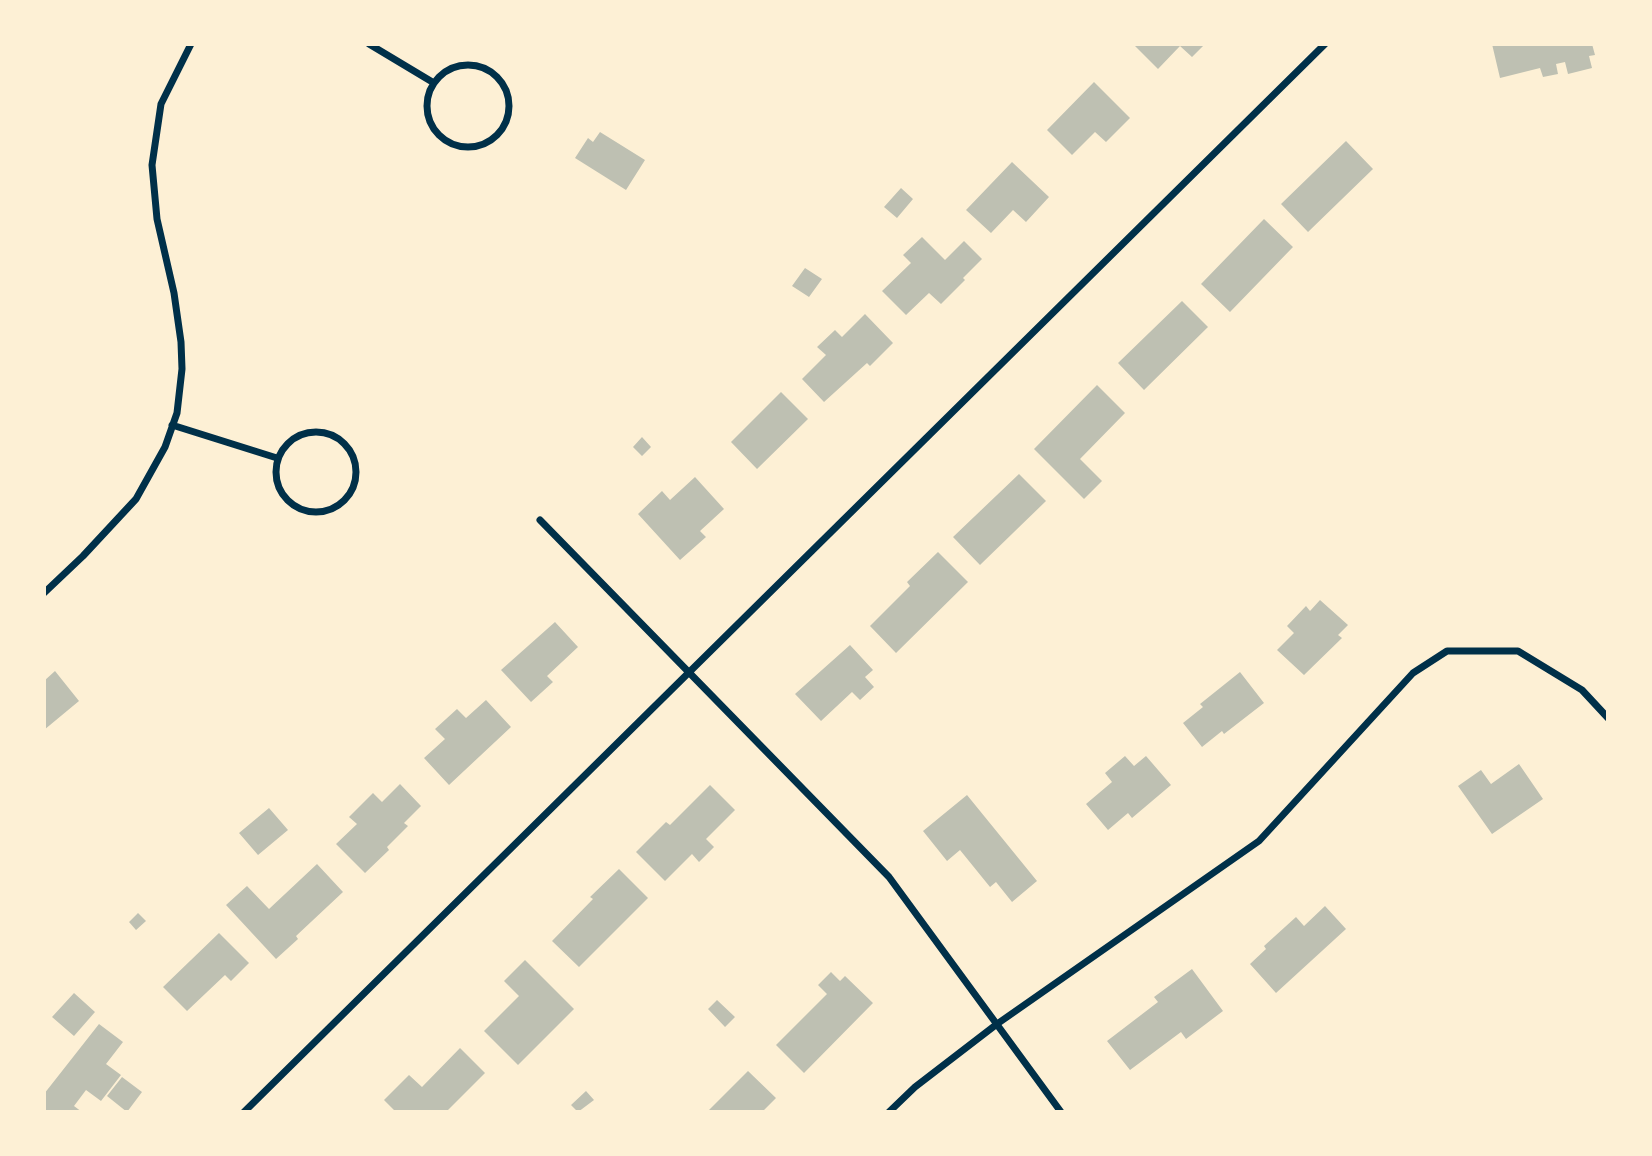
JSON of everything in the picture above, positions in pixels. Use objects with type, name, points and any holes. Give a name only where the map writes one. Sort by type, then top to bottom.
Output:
[{"type":"street","points":[[44,593],[136,499],[165,447],[177,413],[182,369],[181,342],[174,293],[157,219],[152,164],[162,104],[191,44]]},
{"type":"street","points":[[369,44],[434,83]]},
{"type":"street","points":[[244,1112],[1325,44]]},
{"type":"street","points":[[460,66],[477,66],[489,71],[499,79],[509,102],[508,115],[501,130],[483,145],[463,147],[439,136],[427,114],[429,93],[434,83],[442,74],[460,66]]},
{"type":"street","points":[[172,425],[277,458]]},
{"type":"street","points":[[307,432],[324,432],[336,437],[346,445],[354,458],[355,481],[349,496],[330,510],[311,513],[298,509],[281,494],[275,479],[277,458],[290,439],[307,432]]},
{"type":"street","points":[[540,520],[889,877],[1061,1112]]},
{"type":"street","points":[[890,1112],[915,1087],[997,1024],[1259,841],[1413,674],[1447,651],[1518,651],[1582,690],[1608,718]]},
{"type":"building","points":[[1133,44],[1205,44],[1192,57],[1180,46],[1158,69]]},
{"type":"building","points":[[1492,44],[1592,44],[1595,55],[1589,56],[1592,68],[1568,74],[1565,62],[1556,64],[1558,74],[1543,77],[1540,68],[1500,78]]},
{"type":"building","points":[[1094,82],[1130,118],[1106,142],[1095,132],[1072,155],[1047,130]]},
{"type":"building","points":[[600,132],[645,160],[626,190],[575,158],[588,138],[593,142]]},
{"type":"building","points":[[1346,141],[1373,169],[1308,232],[1281,204]]},
{"type":"building","points":[[1012,162],[1049,197],[1026,222],[1013,210],[991,233],[966,210]]},
{"type":"building","points":[[901,188],[913,199],[897,218],[884,207]]},
{"type":"building","points":[[1264,219],[1293,247],[1230,312],[1201,284]]},
{"type":"building","points":[[922,237],[945,260],[964,241],[982,259],[941,304],[929,293],[906,315],[882,291],[911,263],[903,255]]},
{"type":"building","points":[[805,268],[822,279],[809,297],[792,286]]},
{"type":"building","points":[[1182,301],[1208,327],[1144,390],[1118,363]]},
{"type":"building","points":[[865,314],[893,343],[870,366],[867,363],[824,402],[802,379],[826,355],[817,347],[835,330],[842,337]]},
{"type":"building","points":[[1097,385],[1125,413],[1080,459],[1102,481],[1084,499],[1034,449]]},
{"type":"building","points":[[781,392],[808,419],[757,469],[731,442]]},
{"type":"building","points":[[642,437],[651,447],[642,456],[633,447]]},
{"type":"building","points":[[1019,474],[1046,501],[980,565],[953,537]]},
{"type":"building","points":[[695,477],[724,509],[700,531],[706,537],[680,560],[638,514],[662,491],[670,500]]},
{"type":"building","points":[[938,552],[968,582],[896,653],[870,626],[910,586],[907,582]]},
{"type":"building","points":[[1320,600],[1348,625],[1338,635],[1342,638],[1304,675],[1277,650],[1294,633],[1287,626],[1306,606],[1310,611]]},
{"type":"building","points":[[555,622],[578,647],[547,676],[553,682],[531,702],[501,670]]},
{"type":"building","points":[[850,645],[873,670],[865,677],[874,687],[860,700],[852,692],[821,721],[795,694]]},
{"type":"building","points":[[55,671],[79,701],[44,730],[44,681]]},
{"type":"building","points":[[1240,672],[1264,703],[1224,734],[1222,731],[1202,747],[1183,723],[1203,707],[1200,704]]},
{"type":"building","points":[[486,700],[511,727],[449,785],[424,758],[445,739],[435,729],[457,709],[466,718]]},
{"type":"building","points":[[1125,756],[1134,766],[1146,756],[1171,785],[1132,818],[1128,813],[1108,830],[1086,804],[1112,782],[1105,773]]},
{"type":"building","points":[[1519,764],[1543,799],[1492,834],[1458,786],[1481,770],[1491,784]]},
{"type":"building","points":[[400,784],[421,806],[404,823],[408,826],[387,847],[389,850],[365,873],[336,844],[357,824],[349,817],[373,793],[382,802]]},
{"type":"building","points":[[710,785],[735,810],[706,839],[714,847],[699,862],[692,854],[665,881],[636,852],[666,822],[670,825]]},
{"type":"building","points":[[967,795],[1037,881],[1012,902],[996,882],[990,887],[960,850],[947,861],[923,831]]},
{"type":"building","points":[[269,808],[288,830],[258,855],[239,833]]},
{"type":"building","points":[[317,864],[343,892],[296,936],[298,939],[276,959],[226,905],[247,886],[269,909]]},
{"type":"building","points":[[619,869],[648,898],[579,967],[552,941],[593,899],[590,897]]},
{"type":"building","points":[[1325,906],[1346,929],[1276,993],[1250,964],[1266,949],[1264,946],[1296,917],[1304,926]]},
{"type":"building","points":[[138,913],[146,921],[136,930],[129,922]]},
{"type":"building","points":[[219,933],[249,963],[231,981],[225,975],[187,1011],[163,987]]},
{"type":"building","points":[[525,960],[574,1009],[518,1065],[484,1031],[519,996],[504,981]]},
{"type":"building","points":[[1192,969],[1223,1011],[1186,1039],[1181,1032],[1130,1070],[1107,1041],[1158,1002],[1154,997]]},
{"type":"building","points":[[831,972],[840,981],[845,976],[873,1003],[804,1073],[776,1045],[827,994],[818,985]]},
{"type":"building","points":[[74,993],[95,1012],[74,1036],[52,1017]]},
{"type":"building","points":[[717,1000],[735,1017],[725,1027],[708,1009]]},
{"type":"building","points":[[99,1024],[123,1042],[106,1064],[121,1075],[101,1101],[86,1090],[74,1106],[82,1112],[44,1112],[44,1094]]},
{"type":"building","points":[[460,1048],[485,1073],[446,1112],[396,1112],[384,1100],[409,1075],[422,1087]]},
{"type":"building","points":[[748,1071],[776,1098],[762,1112],[707,1112]]},
{"type":"building","points":[[122,1077],[142,1092],[127,1112],[107,1096]]},
{"type":"building","points":[[586,1091],[594,1100],[578,1112],[571,1105]]}]
